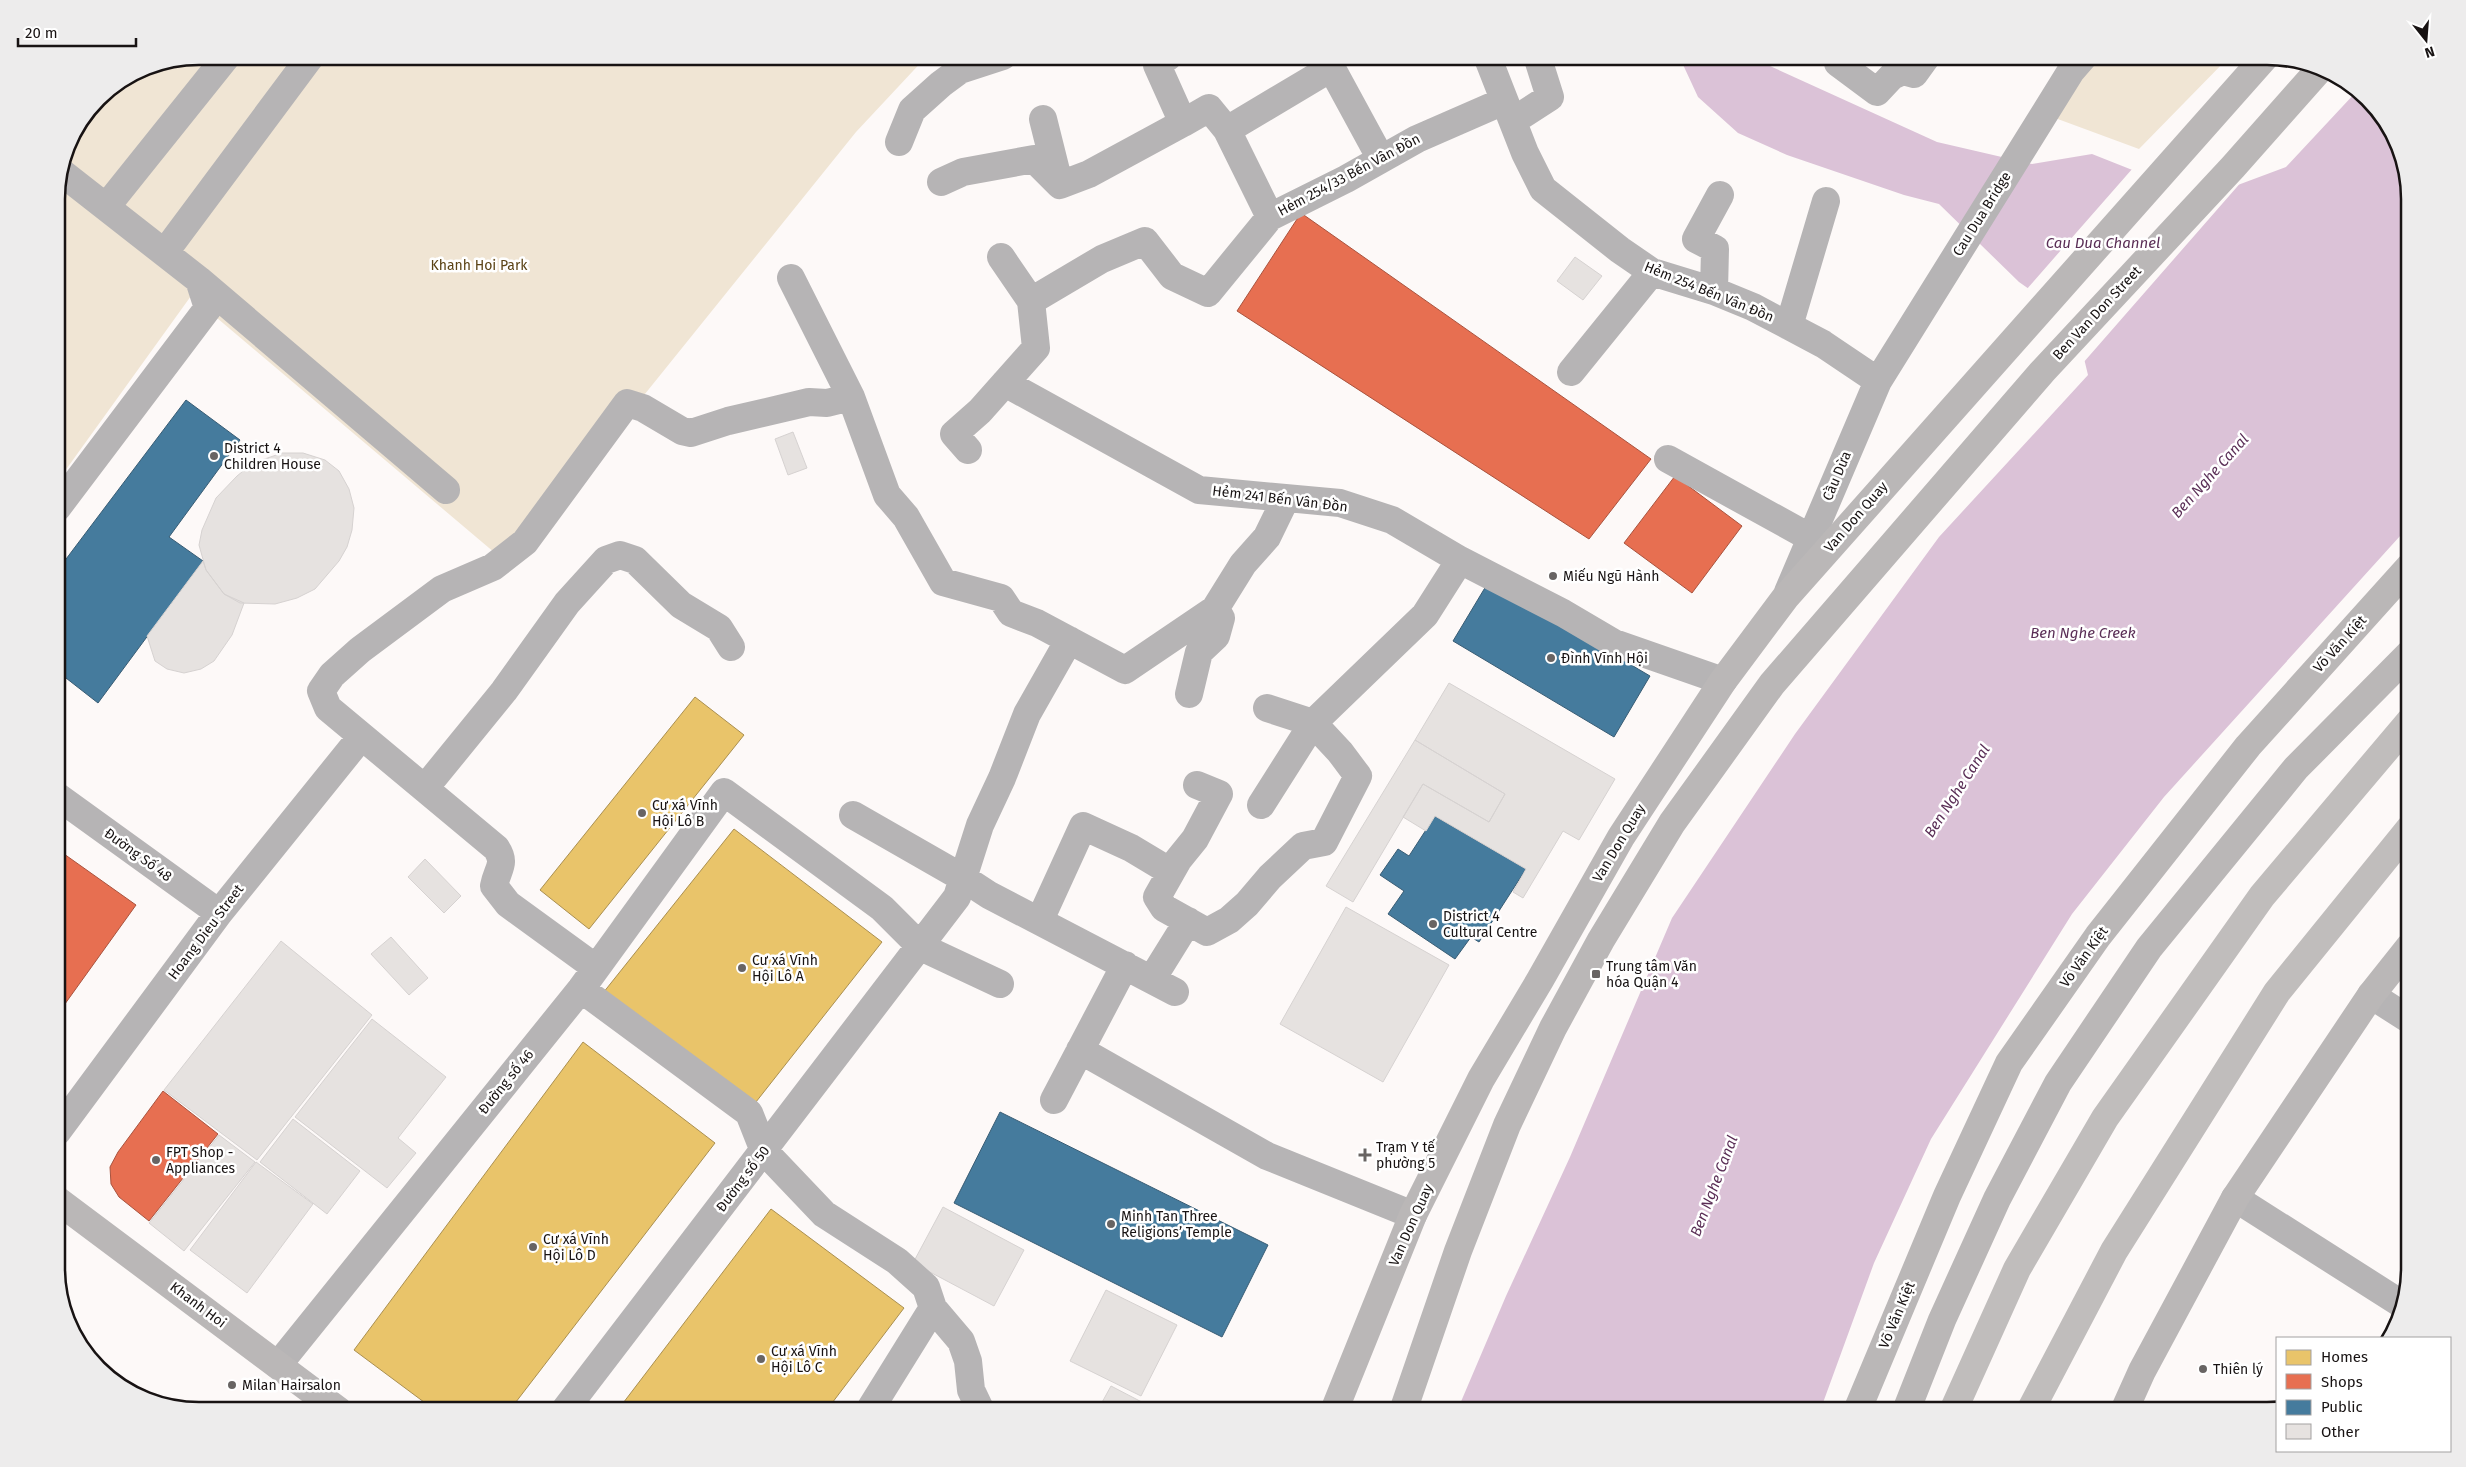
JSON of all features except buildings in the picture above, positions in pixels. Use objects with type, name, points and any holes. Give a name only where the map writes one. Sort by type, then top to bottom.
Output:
[{"type":"highway","points":[[1957,1402],[2016,1269],[2105,1118],[2262,896],[2401,731]]},
{"type":"highway","points":[[2035,1402],[2114,1250],[2277,992],[2401,839]]},
{"type":"main road","name":"Van Don Quay","points":[[1338,1402],[1413,1215],[1481,1080],[1621,836],[1723,681],[1785,598],[2009,343],[2197,136],[2258,65]]},
{"type":"main road","name":"Ben Van Don Street","points":[[1406,1402],[1458,1251],[1508,1125],[1558,1019],[1601,940],[1672,823],[1772,684],[2042,372],[2233,167],[2315,74]]},
{"type":"main road","name":"Võ Văn Kiệt","points":[[1861,1402],[1947,1196],[2009,1063],[2098,936],[2248,746],[2401,576]]},
{"type":"main road","points":[[1910,1402],[1942,1320],[1997,1199],[2058,1083],[2150,948],[2296,768],[2401,662]]},
{"type":"main road","points":[[2128,1402],[2142,1371],[2235,1198],[2371,995],[2401,957]]},
{"type":"main road","name":"Khanh Hoi","points":[[65,1207],[328,1402]]},
{"type":"street","points":[[106,207],[220,65]]},
{"type":"street","points":[[165,252],[304,65]]},
{"type":"street","points":[[899,142],[912,110],[960,70],[975,65]]},
{"type":"street","points":[[1060,185],[1089,174],[1183,123],[1157,65]]},
{"type":"street","points":[[1227,130],[1324,65]]},
{"type":"street","points":[[1330,65],[1381,159]]},
{"type":"street","name":"Hẻm 254 Bến Vân Đồn","points":[[1490,65],[1525,153],[1543,189],[1620,250],[1652,272],[1714,291],[1789,326],[1823,344],[1878,381]]},
{"type":"street","name":"Hẻm 254/33 Bến Vân Đồn","points":[[1183,123],[1209,108],[1227,130],[1270,217],[1346,179],[1417,139],[1550,97],[1540,65]]},
{"type":"street","points":[[1839,65],[1877,92],[1892,76],[1903,71],[1914,74],[1920,65]]},
{"type":"street","name":"Cau Dua Bridge","points":[[1894,357],[2076,65]]},
{"type":"street","points":[[1043,119],[1060,185]]},
{"type":"street","points":[[941,182],[962,172],[1034,158],[1060,185]]},
{"type":"street","points":[[67,177],[200,280],[446,490]]},
{"type":"street","points":[[1714,291],[1715,249],[1696,239],[1720,195]]},
{"type":"street","points":[[1789,326],[1826,201]]},
{"type":"street","points":[[1032,301],[1102,259],[1145,241],[1172,276],[1208,293],[1270,217]]},
{"type":"street","points":[[968,450],[954,434],[980,411],[1036,348],[1032,301],[1001,257]]},
{"type":"street","points":[[1570,372],[1652,272]]},
{"type":"street","points":[[791,278],[851,397],[887,496],[906,517],[944,582],[1001,598],[1011,613],[1037,623],[1125,670],[1215,609],[1243,564],[1267,537],[1286,498]]},
{"type":"street","points":[[65,496],[208,308],[200,280]]},
{"type":"street","name":"Cầu Dừa","points":[[1785,598],[1878,381],[1894,357]]},
{"type":"street","name":"Hẻm 241 Bến Vân Đồn","points":[[1005,382],[1199,490],[1340,503],[1392,520],[1460,560],[1563,612],[1614,643],[1723,681]]},
{"type":"street","points":[[851,397],[827,403],[809,402],[728,421],[691,433],[643,408],[627,403],[525,542],[493,567],[442,589],[360,650],[332,674],[321,691],[328,708],[496,848],[502,857],[502,865],[496,874],[494,886],[508,904],[589,978],[750,1113],[764,1151],[824,1214],[897,1261],[926,1287],[933,1308],[961,1341],[968,1361],[971,1390],[976,1402]]},
{"type":"street","points":[[1668,459],[1811,538]]},
{"type":"street","points":[[425,788],[504,691],[567,604],[606,560],[620,555],[635,560],[681,605],[719,628],[731,647]]},
{"type":"street","points":[[1261,805],[1313,723],[1425,614],[1460,560]]},
{"type":"street","points":[[1189,694],[1199,652],[1216,636],[1221,618],[1215,609]]},
{"type":"street","name":"Đường số 50","points":[[571,1402],[921,947],[957,897],[980,825],[1002,778],[1027,714],[1069,640]]},
{"type":"street","points":[[1197,785],[1219,794],[1195,839],[1171,872],[1157,897],[1164,908],[1207,932],[1229,920],[1247,904],[1270,877],[1303,846],[1324,842],[1358,776],[1340,752],[1313,723],[1267,708]]},
{"type":"street","name":"Hoang Dieu Street","points":[[65,1120],[219,913],[361,737]]},
{"type":"street","name":"Đường số 46","points":[[278,1365],[589,978],[724,792],[882,908],[921,947]]},
{"type":"street","name":"Đường Số 48","points":[[65,802],[219,913]]},
{"type":"street","points":[[853,815],[964,878],[989,895],[1163,986],[1188,921]]},
{"type":"street","points":[[1040,920],[1083,826],[1131,848],[1171,872]]},
{"type":"street","points":[[921,947],[1000,984]]},
{"type":"street","points":[[1054,1100],[1125,965]]},
{"type":"street","points":[[2371,995],[2401,1014]]},
{"type":"street","points":[[1080,1050],[1267,1156],[1413,1215]]},
{"type":"street","points":[[2235,1198],[2397,1301]]},
{"type":"street","points":[[875,1402],[933,1308]]},
{"type":"green space","name":"Khanh Hoi Park","points":[[190,65],[919,65],[856,132],[508,564],[191,296],[65,471],[66,181],[75,148],[93,117],[104,104],[124,88],[148,75]]},
{"type":"green space","points":[[2088,65],[2221,65],[2139,149],[2055,118]]},
{"type":"water","name":"Ben Nghe Creek","points":[[1683,65],[1770,65],[1937,142],[2032,164],[2092,154],[2203,198],[2286,167],[2352,96],[2362,104],[2383,132],[2396,164],[2401,190],[2401,535],[2164,797],[2072,914],[1931,1139],[1874,1263],[1823,1402],[1461,1402],[1506,1296],[1570,1157],[1672,918],[1795,734],[1939,537],[2088,375],[2075,321],[2019,282],[1939,204],[1904,195],[1787,155],[1738,133],[1698,97]]},
{"type":"pier","points":[[2133,168],[2203,196],[2243,180],[2083,363],[2073,322],[2026,290]]},
{"type":"place","name":"District 4 Children House","points":[[214,456]]},
{"type":"place","name":"Miếu Ngũ Hành","points":[[1553,576]]},
{"type":"place","name":"Đình Vĩnh Hội","points":[[1551,658]]},
{"type":"place","name":"Cư xá Vĩnh Hội Lô B","points":[[642,813]]},
{"type":"place","name":"District 4 Cultural Centre","points":[[1433,924]]},
{"type":"place","name":"Cư xá Vĩnh Hội Lô A","points":[[742,968]]},
{"type":"place","name":"Trung tâm Văn hóa Quận 4","points":[[1596,974]]},
{"type":"place","name":"Trạm Y tế phường 5","points":[[1365,1155]]},
{"type":"place","name":"FPT Shop - Appliances","points":[[156,1160]]},
{"type":"place","name":"Minh Tan Three Religions’ Temple","points":[[1111,1224]]},
{"type":"place","name":"Cư xá Vĩnh Hội Lô D","points":[[533,1247]]},
{"type":"place","name":"Cư xá Vĩnh Hội Lô C","points":[[761,1359]]},
{"type":"place","name":"Thiên lý","points":[[2203,1369]]},
{"type":"place","name":"Milan Hairsalon","points":[[232,1385]]},
{"type":"water label","name":"Cau Dua Channel","points":[[2103,243]]},
{"type":"water label","name":"Ben Nghe Canal","points":[[2210,476]]},
{"type":"water label","name":"Ben Nghe Canal","points":[[1957,791]]},
{"type":"water label","name":"Ben Nghe Canal","points":[[1714,1186]]}]
